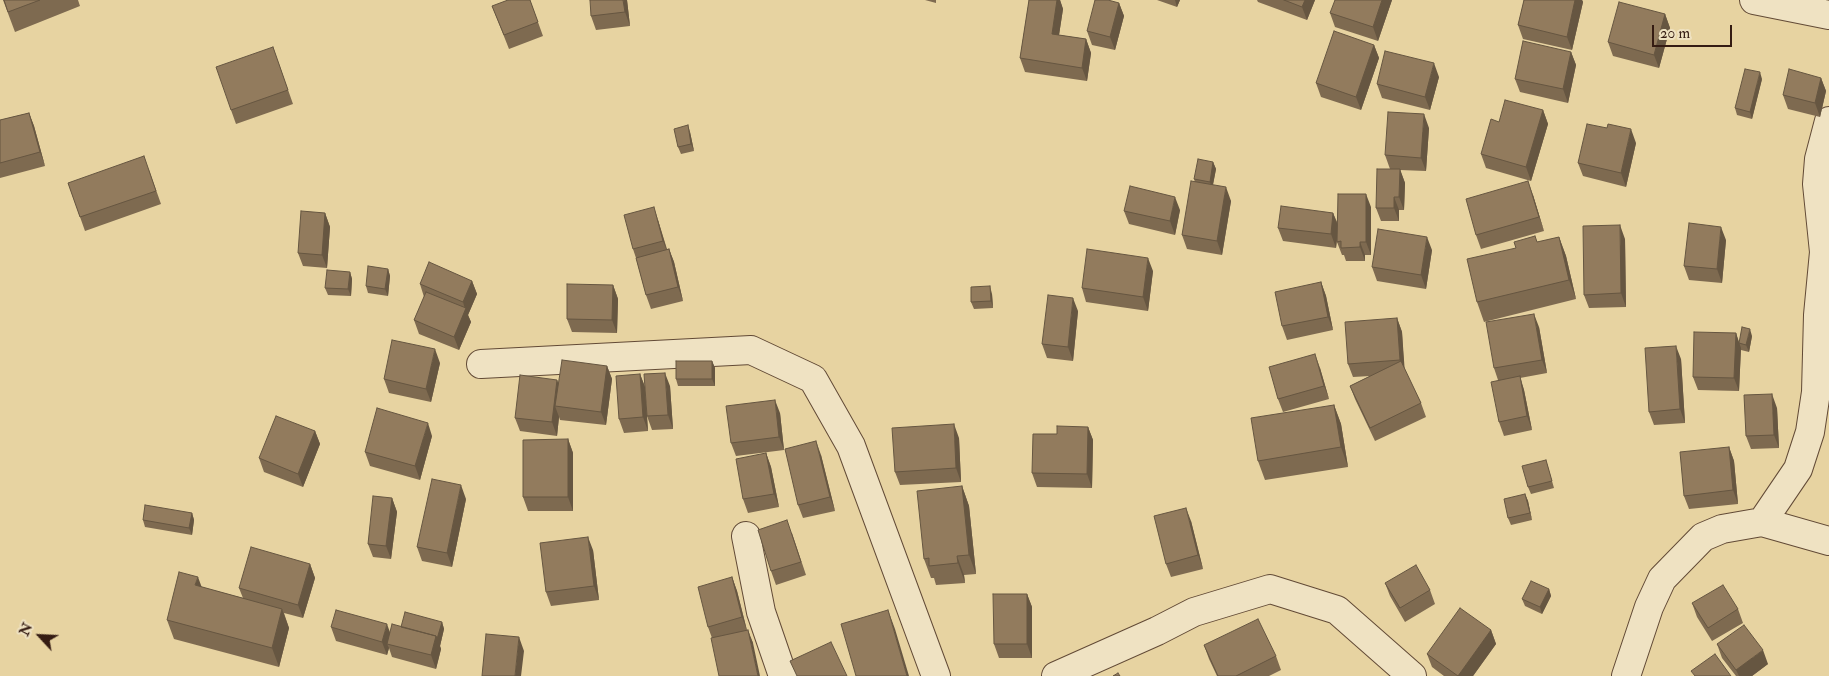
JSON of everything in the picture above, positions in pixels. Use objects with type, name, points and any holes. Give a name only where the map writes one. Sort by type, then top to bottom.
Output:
[{"type":"street","points":[[1754,0],[1829,15]]},
{"type":"street","points":[[1762,522],[1798,469],[1810,432],[1816,392],[1818,315],[1824,252],[1817,184],[1819,159],[1829,121]]},
{"type":"street","points":[[482,364],[751,350],[813,379],[851,446],[936,676]]},
{"type":"street","points":[[1626,676],[1649,607],[1662,579],[1703,537],[1722,529],[1762,522],[1829,541]]},
{"type":"street","points":[[746,536],[761,612],[783,676]]},
{"type":"street","points":[[1056,676],[1157,631],[1194,612],[1270,590],[1338,610],[1412,676]]},
{"type":"building","points":[[4,0],[40,0],[8,12]]},
{"type":"building","points":[[508,0],[530,0],[538,22],[504,35],[492,6]]},
{"type":"building","points":[[590,0],[623,0],[625,12],[591,16]]},
{"type":"building","points":[[1029,0],[1057,0],[1052,34],[1086,39],[1082,68],[1020,58]]},
{"type":"building","points":[[1095,0],[1108,0],[1119,3],[1110,37],[1087,31]]},
{"type":"building","points":[[1284,0],[1305,0],[1302,7]]},
{"type":"building","points":[[1335,0],[1382,0],[1373,27],[1330,13]]},
{"type":"building","points":[[1524,0],[1575,0],[1567,37],[1518,25]]},
{"type":"building","points":[[1619,2],[1665,14],[1654,55],[1608,42]]},
{"type":"building","points":[[1334,31],[1374,45],[1356,97],[1316,83]]},
{"type":"building","points":[[1523,41],[1571,52],[1563,89],[1515,79]]},
{"type":"building","points":[[273,47],[288,90],[231,110],[216,67]]},
{"type":"building","points":[[1385,51],[1434,63],[1425,97],[1377,84]]},
{"type":"building","points":[[1745,69],[1760,72],[1750,112],[1735,108]]},
{"type":"building","points":[[1789,69],[1821,78],[1815,103],[1783,95]]},
{"type":"building","points":[[1505,100],[1543,110],[1526,167],[1481,154],[1491,119],[1499,122]]},
{"type":"building","points":[[1388,112],[1424,114],[1421,158],[1385,155]]},
{"type":"building","points":[[29,113],[40,152],[0,163],[0,120]]},
{"type":"building","points":[[1587,124],[1607,128],[1608,124],[1631,129],[1621,173],[1578,163]]},
{"type":"building","points":[[688,125],[691,144],[678,147],[674,129]]},
{"type":"building","points":[[144,156],[156,191],[80,217],[68,183]]},
{"type":"building","points":[[1198,159],[1213,162],[1210,182],[1194,179]]},
{"type":"building","points":[[1377,169],[1400,169],[1399,197],[1394,197],[1394,208],[1376,208]]},
{"type":"building","points":[[1191,181],[1226,187],[1217,241],[1182,235]]},
{"type":"building","points":[[1528,181],[1539,217],[1476,235],[1466,199]]},
{"type":"building","points":[[1130,186],[1175,197],[1170,221],[1124,211]]},
{"type":"building","points":[[1338,194],[1366,194],[1366,242],[1360,242],[1360,247],[1341,248],[1341,241],[1337,242]]},
{"type":"building","points":[[1281,206],[1333,213],[1331,234],[1278,228]]},
{"type":"building","points":[[654,207],[663,241],[633,249],[624,215]]},
{"type":"building","points":[[301,211],[325,213],[322,255],[298,253]]},
{"type":"building","points":[[1689,223],[1721,227],[1717,269],[1684,266]]},
{"type":"building","points":[[1620,225],[1621,293],[1584,295],[1583,226]]},
{"type":"building","points":[[1378,229],[1427,237],[1421,275],[1372,267]]},
{"type":"building","points":[[1535,236],[1537,242],[1559,237],[1569,280],[1477,302],[1467,259],[1516,248],[1514,242]]},
{"type":"building","points":[[669,249],[678,287],[646,295],[636,258]]},
{"type":"building","points":[[1087,249],[1148,258],[1143,297],[1082,288]]},
{"type":"building","points":[[429,262],[472,281],[463,302],[420,284]]},
{"type":"building","points":[[368,266],[388,269],[385,289],[366,286]]},
{"type":"building","points":[[327,270],[350,272],[348,289],[325,288]]},
{"type":"building","points":[[1321,282],[1328,317],[1282,326],[1275,292]]},
{"type":"building","points":[[567,284],[613,285],[612,320],[567,319]]},
{"type":"building","points":[[990,286],[991,301],[971,302],[971,287]]},
{"type":"building","points":[[426,292],[466,308],[454,337],[414,320]]},
{"type":"building","points":[[1048,295],[1073,298],[1068,347],[1042,344]]},
{"type":"building","points":[[1534,314],[1542,360],[1494,368],[1486,322]]},
{"type":"building","points":[[1397,318],[1400,360],[1348,364],[1345,322]]},
{"type":"building","points":[[1742,327],[1750,329],[1746,345],[1739,343]]},
{"type":"building","points":[[1694,332],[1736,333],[1734,378],[1693,377]]},
{"type":"building","points":[[392,340],[435,349],[426,389],[384,379]]},
{"type":"building","points":[[1676,346],[1680,409],[1649,412],[1645,348]]},
{"type":"building","points":[[1315,354],[1324,386],[1278,399],[1269,367]]},
{"type":"building","points":[[562,360],[607,366],[601,412],[555,406]]},
{"type":"building","points":[[676,361],[712,361],[712,379],[676,379]]},
{"type":"building","points":[[1401,361],[1421,403],[1370,428],[1350,386]]},
{"type":"building","points":[[665,373],[668,415],[647,416],[644,374]]},
{"type":"building","points":[[640,374],[643,417],[619,419],[616,376]]},
{"type":"building","points":[[520,375],[557,380],[552,422],[515,418]]},
{"type":"building","points":[[1520,376],[1527,416],[1499,422],[1491,382]]},
{"type":"building","points":[[1772,394],[1774,435],[1746,436],[1744,395]]},
{"type":"building","points":[[775,400],[779,437],[731,443],[726,406]]},
{"type":"building","points":[[1334,405],[1341,447],[1258,461],[1251,418]]},
{"type":"building","points":[[377,408],[428,423],[415,466],[365,452]]},
{"type":"building","points":[[276,416],[315,431],[298,474],[259,458]]},
{"type":"building","points":[[954,424],[956,468],[895,472],[892,428]]},
{"type":"building","points":[[1057,426],[1088,427],[1087,474],[1032,473],[1033,434],[1057,434]]},
{"type":"building","points":[[568,439],[568,497],[523,497],[523,440]]},
{"type":"building","points":[[816,441],[830,497],[798,505],[785,449]]},
{"type":"building","points":[[1729,447],[1733,490],[1684,496],[1680,452]]},
{"type":"building","points":[[766,453],[774,494],[743,499],[736,459]]},
{"type":"building","points":[[1546,460],[1552,481],[1528,487],[1522,466]]},
{"type":"building","points":[[432,479],[461,485],[447,553],[417,547]]},
{"type":"building","points":[[962,486],[969,555],[957,556],[958,563],[929,566],[929,558],[924,559],[917,491]]},
{"type":"building","points":[[1525,494],[1530,513],[1508,518],[1504,499]]},
{"type":"building","points":[[373,496],[392,498],[386,546],[368,544]]},
{"type":"building","points":[[145,505],[192,513],[189,528],[143,520]]},
{"type":"building","points":[[1186,508],[1198,555],[1166,564],[1154,516]]},
{"type":"building","points":[[787,520],[801,562],[771,571],[758,530]]},
{"type":"building","points":[[588,537],[594,586],[546,592],[540,543]]},
{"type":"building","points":[[251,547],[310,564],[298,605],[239,588]]},
{"type":"building","points":[[1416,565],[1430,590],[1400,608],[1385,583]]},
{"type":"building","points":[[179,572],[198,577],[195,585],[282,609],[272,648],[167,620]]},
{"type":"building","points":[[732,577],[742,617],[708,627],[698,587]]},
{"type":"building","points":[[1531,581],[1549,589],[1540,607],[1522,599]]},
{"type":"building","points":[[1723,585],[1738,609],[1708,628],[1692,603]]},
{"type":"building","points":[[993,594],[1027,594],[1027,644],[994,644]]},
{"type":"building","points":[[1460,608],[1491,630],[1458,676],[1427,654]]},
{"type":"building","points":[[336,610],[387,624],[382,642],[331,627]]},
{"type":"building","points":[[888,610],[907,676],[856,676],[841,624]]},
{"type":"building","points":[[405,612],[442,622],[437,639],[436,636],[401,627]]},
{"type":"building","points":[[1258,619],[1276,656],[1236,676],[1218,676],[1204,645]]},
{"type":"building","points":[[392,624],[436,636],[431,655],[387,644]]},
{"type":"building","points":[[1744,625],[1763,650],[1736,670],[1717,644]]},
{"type":"building","points":[[748,630],[758,676],[719,676],[711,638]]},
{"type":"building","points":[[486,634],[519,637],[515,676],[482,676]]},
{"type":"building","points":[[831,642],[847,676],[797,676],[790,661]]},
{"type":"building","points":[[1715,654],[1731,676],[1695,676],[1691,671]]}]
